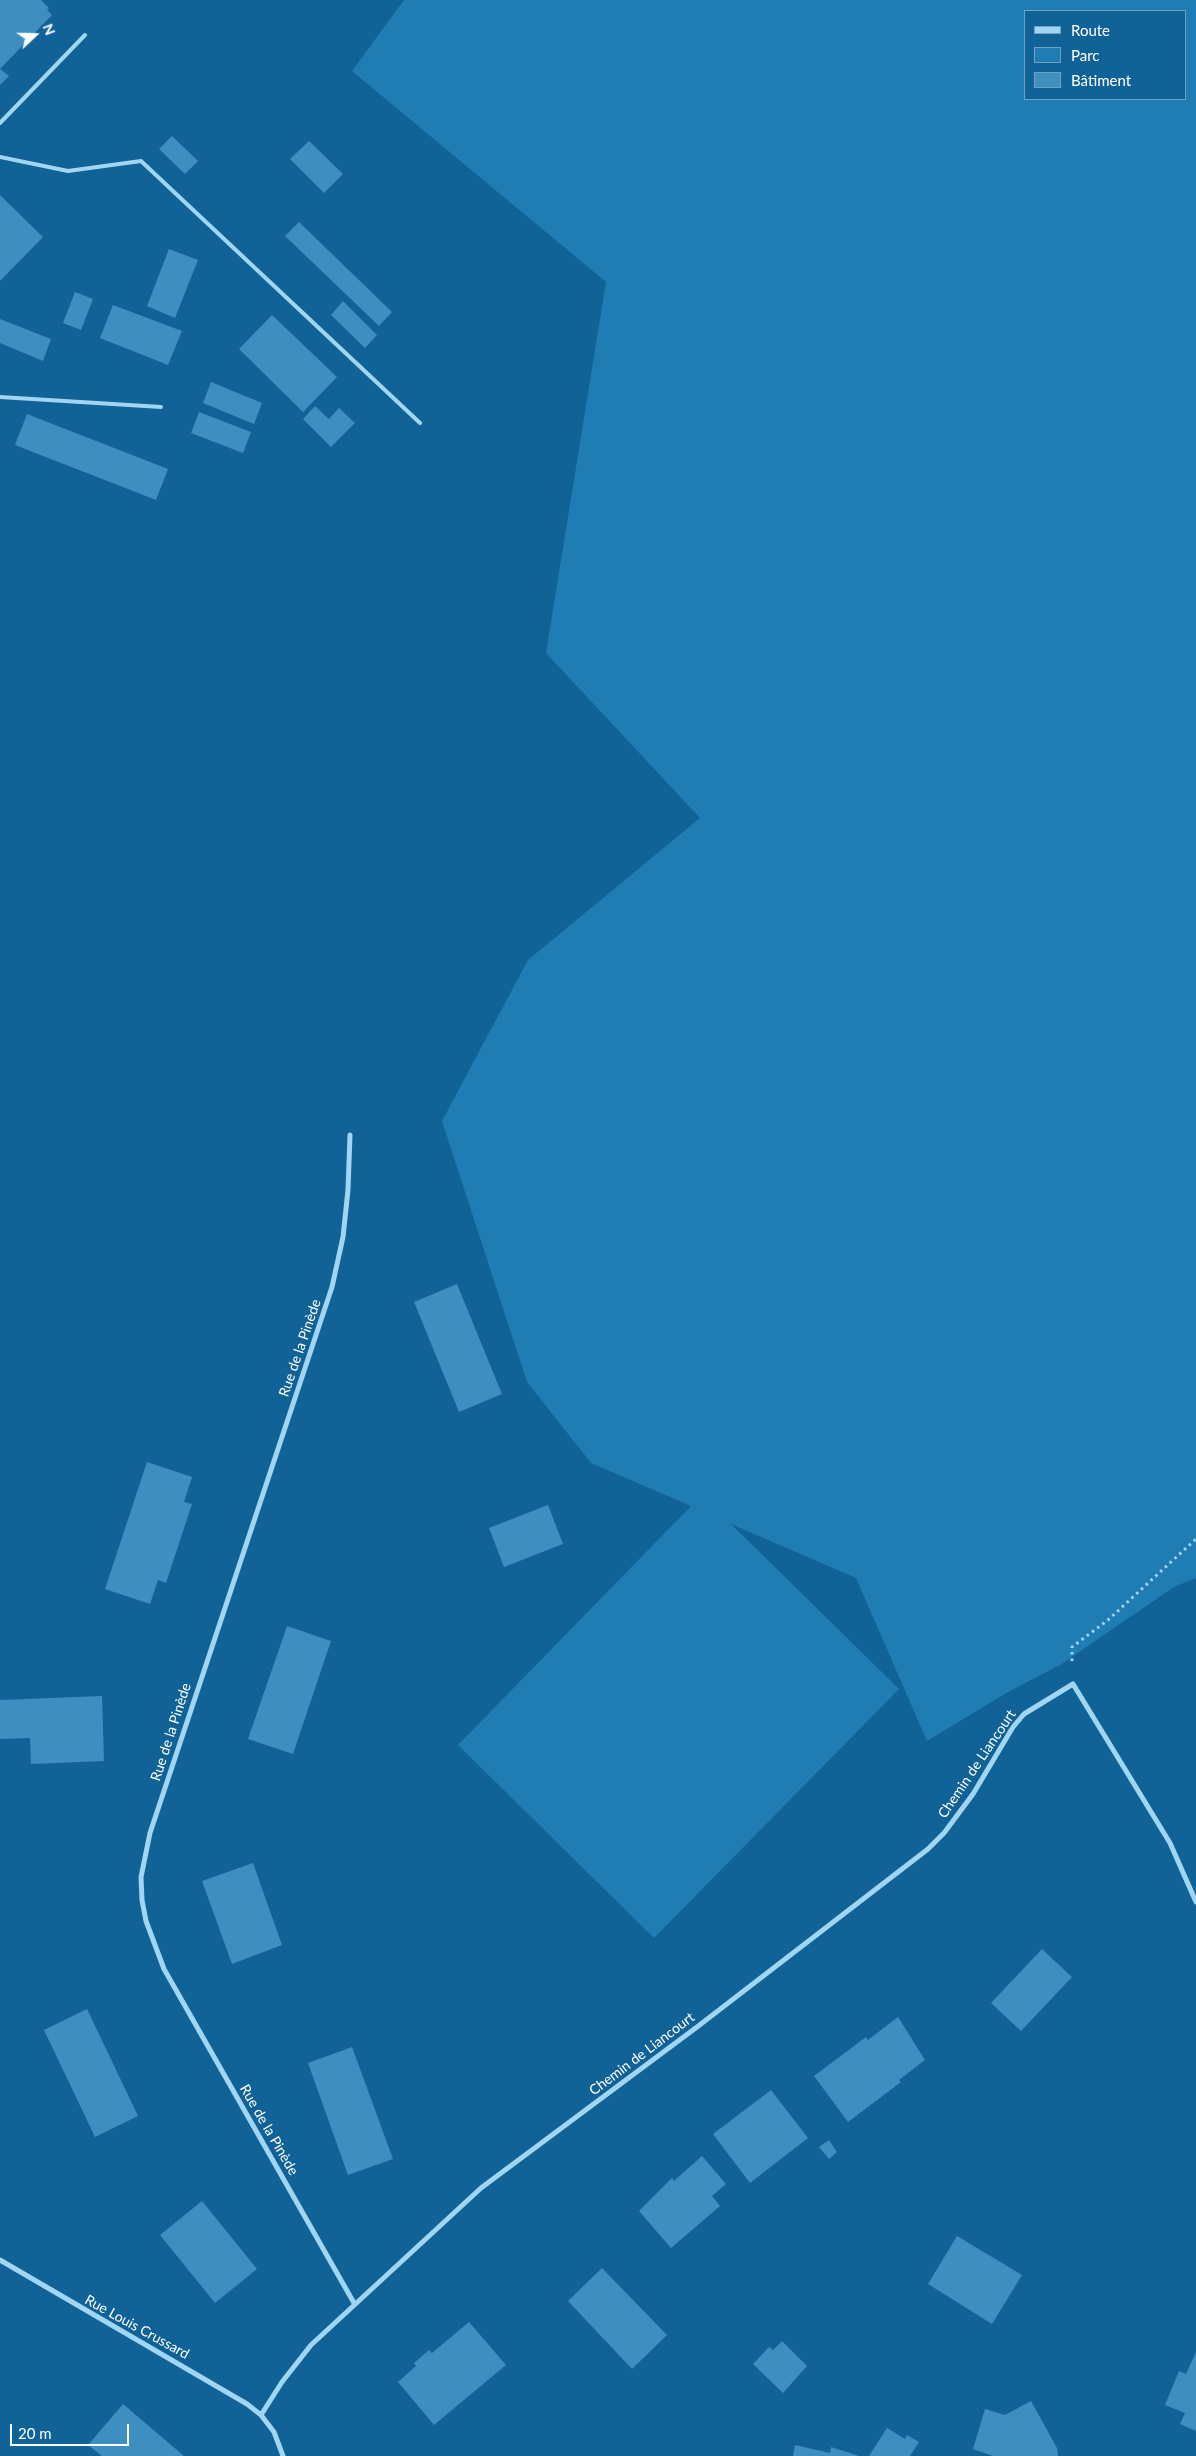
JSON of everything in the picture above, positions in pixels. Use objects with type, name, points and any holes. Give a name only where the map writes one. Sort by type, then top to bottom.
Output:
[{"type":"street","name":"Rue de la Pinède","points":[[350,1135],[348,1190],[344,1227],[332,1287],[150,1833],[141,1877],[142,1900],[146,1921],[164,1969],[354,2303]]},
{"type":"street","name":"Chemin de Liancourt","points":[[261,2416],[311,2345],[354,2303],[488,2182],[697,2027],[928,1848],[944,1833],[973,1794],[1013,1727],[1024,1714],[1072,1684]]},
{"type":"street","points":[[1072,1684],[1170,1843],[1196,1902]]},
{"type":"street","name":"Rue Louis Crussard","points":[[0,2260],[76,2306],[234,2394],[261,2416]]},
{"type":"street","points":[[261,2416],[274,2432],[283,2456]]},
{"type":"lane","points":[[0,123],[85,35]]},
{"type":"lane","points":[[0,157],[68,171],[141,161],[420,423]]},
{"type":"lane","points":[[0,397],[161,407]]},
{"type":"path","points":[[1072,1684],[1072,1647],[1108,1620],[1196,1539]]},
{"type":"green space","points":[[404,0],[1196,0],[1196,1578],[1174,1587],[1060,1665],[1008,1692],[927,1741],[856,1578],[731,1524],[899,1689],[654,1938],[458,1745],[691,1506],[591,1463],[527,1382],[442,1121],[528,960],[700,818],[546,653],[606,282],[352,71]]},
{"type":"building","points":[[0,0],[41,0],[49,8],[47,10],[52,15],[0,69]]},
{"type":"building","points":[[0,69],[9,76],[0,85]]},
{"type":"building","points":[[172,136],[198,161],[185,174],[159,149]]},
{"type":"building","points":[[309,141],[343,174],[324,193],[290,159]]},
{"type":"building","points":[[0,195],[43,237],[0,281]]},
{"type":"building","points":[[299,222],[392,312],[379,326],[285,236]]},
{"type":"building","points":[[169,249],[198,260],[175,318],[147,306]]},
{"type":"building","points":[[75,292],[93,299],[81,330],[63,323]]},
{"type":"building","points":[[343,301],[377,335],[365,348],[331,315]]},
{"type":"building","points":[[113,305],[182,331],[168,365],[100,338]]},
{"type":"building","points":[[272,315],[337,377],[303,412],[239,349]]},
{"type":"building","points":[[0,319],[51,339],[43,361],[0,343]]},
{"type":"building","points":[[211,382],[262,403],[254,424],[203,403]]},
{"type":"building","points":[[315,406],[329,419],[339,408],[355,423],[331,447],[303,419]]},
{"type":"building","points":[[199,412],[251,432],[243,453],[191,433]]},
{"type":"building","points":[[27,414],[168,469],[156,500],[15,445]]},
{"type":"building","points":[[457,1284],[502,1394],[459,1412],[414,1302]]},
{"type":"building","points":[[147,1462],[192,1477],[184,1502],[192,1504],[166,1583],[158,1580],[150,1604],[105,1589]]},
{"type":"building","points":[[548,1505],[563,1544],[504,1567],[489,1528]]},
{"type":"building","points":[[287,1626],[331,1641],[293,1754],[248,1739]]},
{"type":"building","points":[[102,1696],[104,1761],[31,1764],[30,1738],[0,1739],[0,1700]]},
{"type":"building","points":[[253,1863],[282,1945],[232,1964],[202,1881]]},
{"type":"building","points":[[1042,1949],[1072,1977],[1021,2031],[991,2003]]},
{"type":"building","points":[[87,2009],[138,2116],[95,2137],[44,2030]]},
{"type":"building","points":[[898,2017],[925,2060],[899,2080],[901,2082],[848,2122],[814,2076],[866,2037],[868,2040]]},
{"type":"building","points":[[352,2047],[393,2159],[348,2175],[308,2063]]},
{"type":"building","points":[[771,2090],[808,2138],[750,2183],[713,2134]]},
{"type":"building","points":[[829,2140],[837,2152],[829,2159],[819,2147]]},
{"type":"building","points":[[702,2156],[726,2184],[712,2196],[720,2206],[671,2248],[639,2211],[672,2178],[674,2181]]},
{"type":"building","points":[[202,2201],[257,2269],[215,2303],[160,2235]]},
{"type":"building","points":[[957,2236],[1022,2275],[992,2324],[928,2284]]},
{"type":"building","points":[[602,2268],[667,2335],[632,2369],[568,2301]]},
{"type":"building","points":[[469,2322],[506,2365],[434,2425],[398,2382],[416,2366],[414,2363],[429,2350],[432,2353]]},
{"type":"building","points":[[782,2341],[807,2366],[783,2393],[753,2364],[769,2347],[773,2350]]},
{"type":"building","points":[[1196,2352],[1196,2431],[1180,2424],[1185,2413],[1165,2405],[1179,2371],[1186,2374]]},
{"type":"building","points":[[1031,2401],[1057,2448],[1058,2456],[993,2456],[973,2449],[985,2409],[1005,2415]]},
{"type":"building","points":[[123,2404],[184,2456],[102,2456],[88,2445]]},
{"type":"building","points":[[887,2428],[905,2439],[907,2435],[919,2442],[910,2456],[869,2456]]},
{"type":"building","points":[[795,2445],[830,2453],[831,2447],[859,2456],[793,2456]]}]
